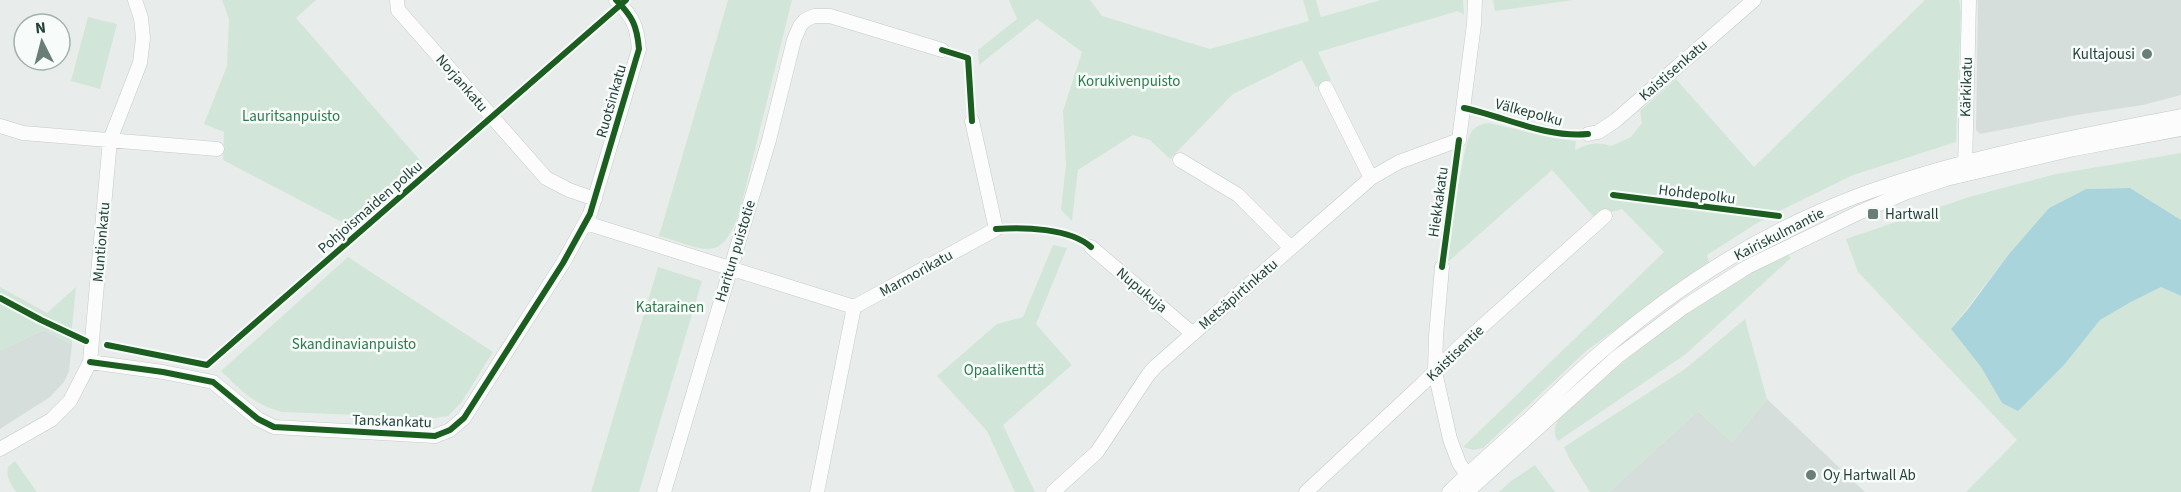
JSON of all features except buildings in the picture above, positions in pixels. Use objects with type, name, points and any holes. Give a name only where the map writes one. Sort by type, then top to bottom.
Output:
[{"type":"street","name":"Muntionkatu","points":[[0,449],[51,420],[70,401],[90,362],[110,140],[140,63],[143,38],[141,18],[135,0]]},
{"type":"street","name":"Norjankatu","points":[[397,0],[398,10],[546,178],[569,190],[595,199]]},
{"type":"street","name":"Ruotsinkatu","points":[[588,219],[639,50],[638,31],[632,17],[616,0]]},
{"type":"street","name":"Metsäpirtinkatu","points":[[1053,492],[1097,452],[1152,370],[1371,178],[1399,162],[1459,140],[1473,35],[1475,0]]},
{"type":"street","name":"Kaistisenkatu","points":[[1588,134],[1598,132],[1615,121],[1754,0]]},
{"type":"street","name":"Kärkikatu","points":[[1965,168],[1969,0]]},
{"type":"street","name":"Haritun puistotie","points":[[664,492],[769,140],[794,40],[800,26],[805,20],[814,16],[830,16],[942,50]]},
{"type":"street","points":[[1326,88],[1371,178]]},
{"type":"street","name":"Kairiskulmantie","points":[[1449,492],[1469,484],[1617,357],[1684,307],[1738,273],[1815,233],[1965,168],[2181,116]]},
{"type":"street","name":"Marmorikatu","points":[[854,307],[996,229],[972,121]]},
{"type":"street","points":[[0,126],[23,133],[217,149]]},
{"type":"street","name":"Kairiskulmantie","points":[[1965,168],[2181,129]]},
{"type":"street","points":[[1180,160],[1238,195],[1291,248]]},
{"type":"street","name":"Kaistisentie","points":[[1306,492],[1459,347],[1605,216]]},
{"type":"street","points":[[588,219],[730,268],[854,307],[817,492]]},
{"type":"street","name":"Tanskankatu","points":[[90,362],[163,372],[213,382],[258,419],[274,427],[435,436],[450,430],[464,418],[563,263],[588,219]]},
{"type":"street","name":"Nupukuja","points":[[1091,247],[1193,334]]},
{"type":"street","points":[[1442,267],[1435,372],[1450,439],[1469,484]]},
{"type":"shaded area","points":[[1978,0],[2181,0],[2181,95],[2143,105],[1980,134],[1976,130]]},
{"type":"shaded area","points":[[44,330],[72,345],[69,371],[64,382],[50,397],[0,429],[0,350]]},
{"type":"shaded area","points":[[1767,399],[1865,492],[1609,492],[1698,411],[1732,442]]},
{"type":"green space","name":"Lauritsanpuisto","points":[[222,0],[316,0],[296,18],[425,166],[355,229],[223,160],[224,132],[204,124],[227,66],[229,19]]},
{"type":"green space","points":[[728,0],[792,0],[740,210],[726,240],[710,249],[659,236]]},
{"type":"green space","name":"Korukivenpuisto","points":[[1009,0],[1090,0],[1102,16],[1210,49],[1309,21],[1303,0],[1316,0],[1321,17],[1381,0],[1463,0],[1464,15],[1458,11],[1318,52],[1331,80],[1316,87],[1302,60],[1233,94],[1170,159],[1150,140],[1133,135],[1078,170],[1072,221],[1061,210],[1066,164],[1063,111],[1082,52],[1037,19],[979,65],[978,50],[1017,19]]},
{"type":"green space","points":[[1493,0],[1574,0],[1495,11]]},
{"type":"green space","points":[[1925,0],[1959,0],[1961,12],[1956,142],[1853,175],[1765,218],[1707,255],[1709,262],[1586,351],[1483,448],[1473,450],[1463,447],[1664,252],[1622,209],[1594,217],[1552,170],[1448,262],[1464,153],[1474,129],[1489,123],[1576,141],[1575,150],[1592,144],[1611,146],[1631,137],[1642,123],[1640,111],[1676,79],[1754,167]]},
{"type":"green space","points":[[88,17],[117,24],[100,89],[71,81]]},
{"type":"green space","points":[[2181,153],[2181,220],[2130,188],[2086,189],[2049,208],[2009,254],[1951,329],[1981,367],[2002,403],[2018,410],[2065,364],[2100,320],[2161,287],[2181,296],[2181,492],[1966,492],[2017,440],[1858,272],[1846,239],[1969,197],[2056,174]]},
{"type":"green space","name":"Opaalikenttä","points":[[1053,245],[1067,248],[1036,324],[1072,365],[1003,425],[1035,492],[1015,492],[987,431],[937,376],[997,324],[1023,317]]},
{"type":"green space","points":[[1786,253],[1791,258],[1686,354],[1558,441],[1555,431],[1558,420],[1603,378],[1697,305],[1777,256]]},
{"type":"green space","name":"Skandinavianpuisto","points":[[348,257],[493,352],[461,403],[448,416],[436,418],[282,412],[256,401],[221,371]]},
{"type":"green space","name":"Katarainen","points":[[658,267],[702,281],[639,492],[591,492]]},
{"type":"green space","points":[[0,287],[47,313],[76,287],[72,345],[44,330],[0,350]]},
{"type":"green space","points":[[1745,319],[1767,399],[1732,442],[1698,411],[1609,492],[1590,492],[1564,447],[1685,369]]},
{"type":"green space","points":[[15,461],[37,492],[16,492],[10,483],[8,474],[8,467]]},
{"type":"green space","points":[[1535,465],[1555,492],[1499,492],[1511,481]]},
{"type":"water","points":[[2130,188],[2181,220],[2181,296],[2161,287],[2100,320],[2065,364],[2018,411],[2002,403],[1981,367],[1951,329],[2009,254],[2049,208],[2086,189]]},
{"type":"cycle path","points":[[90,362],[163,372],[213,382],[258,419],[274,427],[435,436],[450,430],[464,418],[563,263],[590,214],[639,49],[633,22],[616,0]]},
{"type":"cycle path","name":"Pohjoismaiden polku","points":[[107,345],[207,365],[626,0]]},
{"type":"cycle path","points":[[942,50],[968,58],[972,121]]},
{"type":"cycle path","name":"Välkepolku","points":[[1464,108],[1541,130],[1588,134]]},
{"type":"cycle path","name":"Hiekkakatu","points":[[1442,267],[1459,140]]},
{"type":"cycle path","name":"Hohdepolku","points":[[1613,195],[1779,216]]},
{"type":"cycle path","points":[[996,229],[1019,228],[1059,232],[1091,247]]},
{"type":"cycle path","points":[[0,298],[86,341]]},
{"type":"place","name":"Kultajousi","points":[[2147,54]]},
{"type":"place","name":"Hartwall","points":[[1873,214]]},
{"type":"place","name":"Oy Hartwall Ab","points":[[1811,475]]}]
